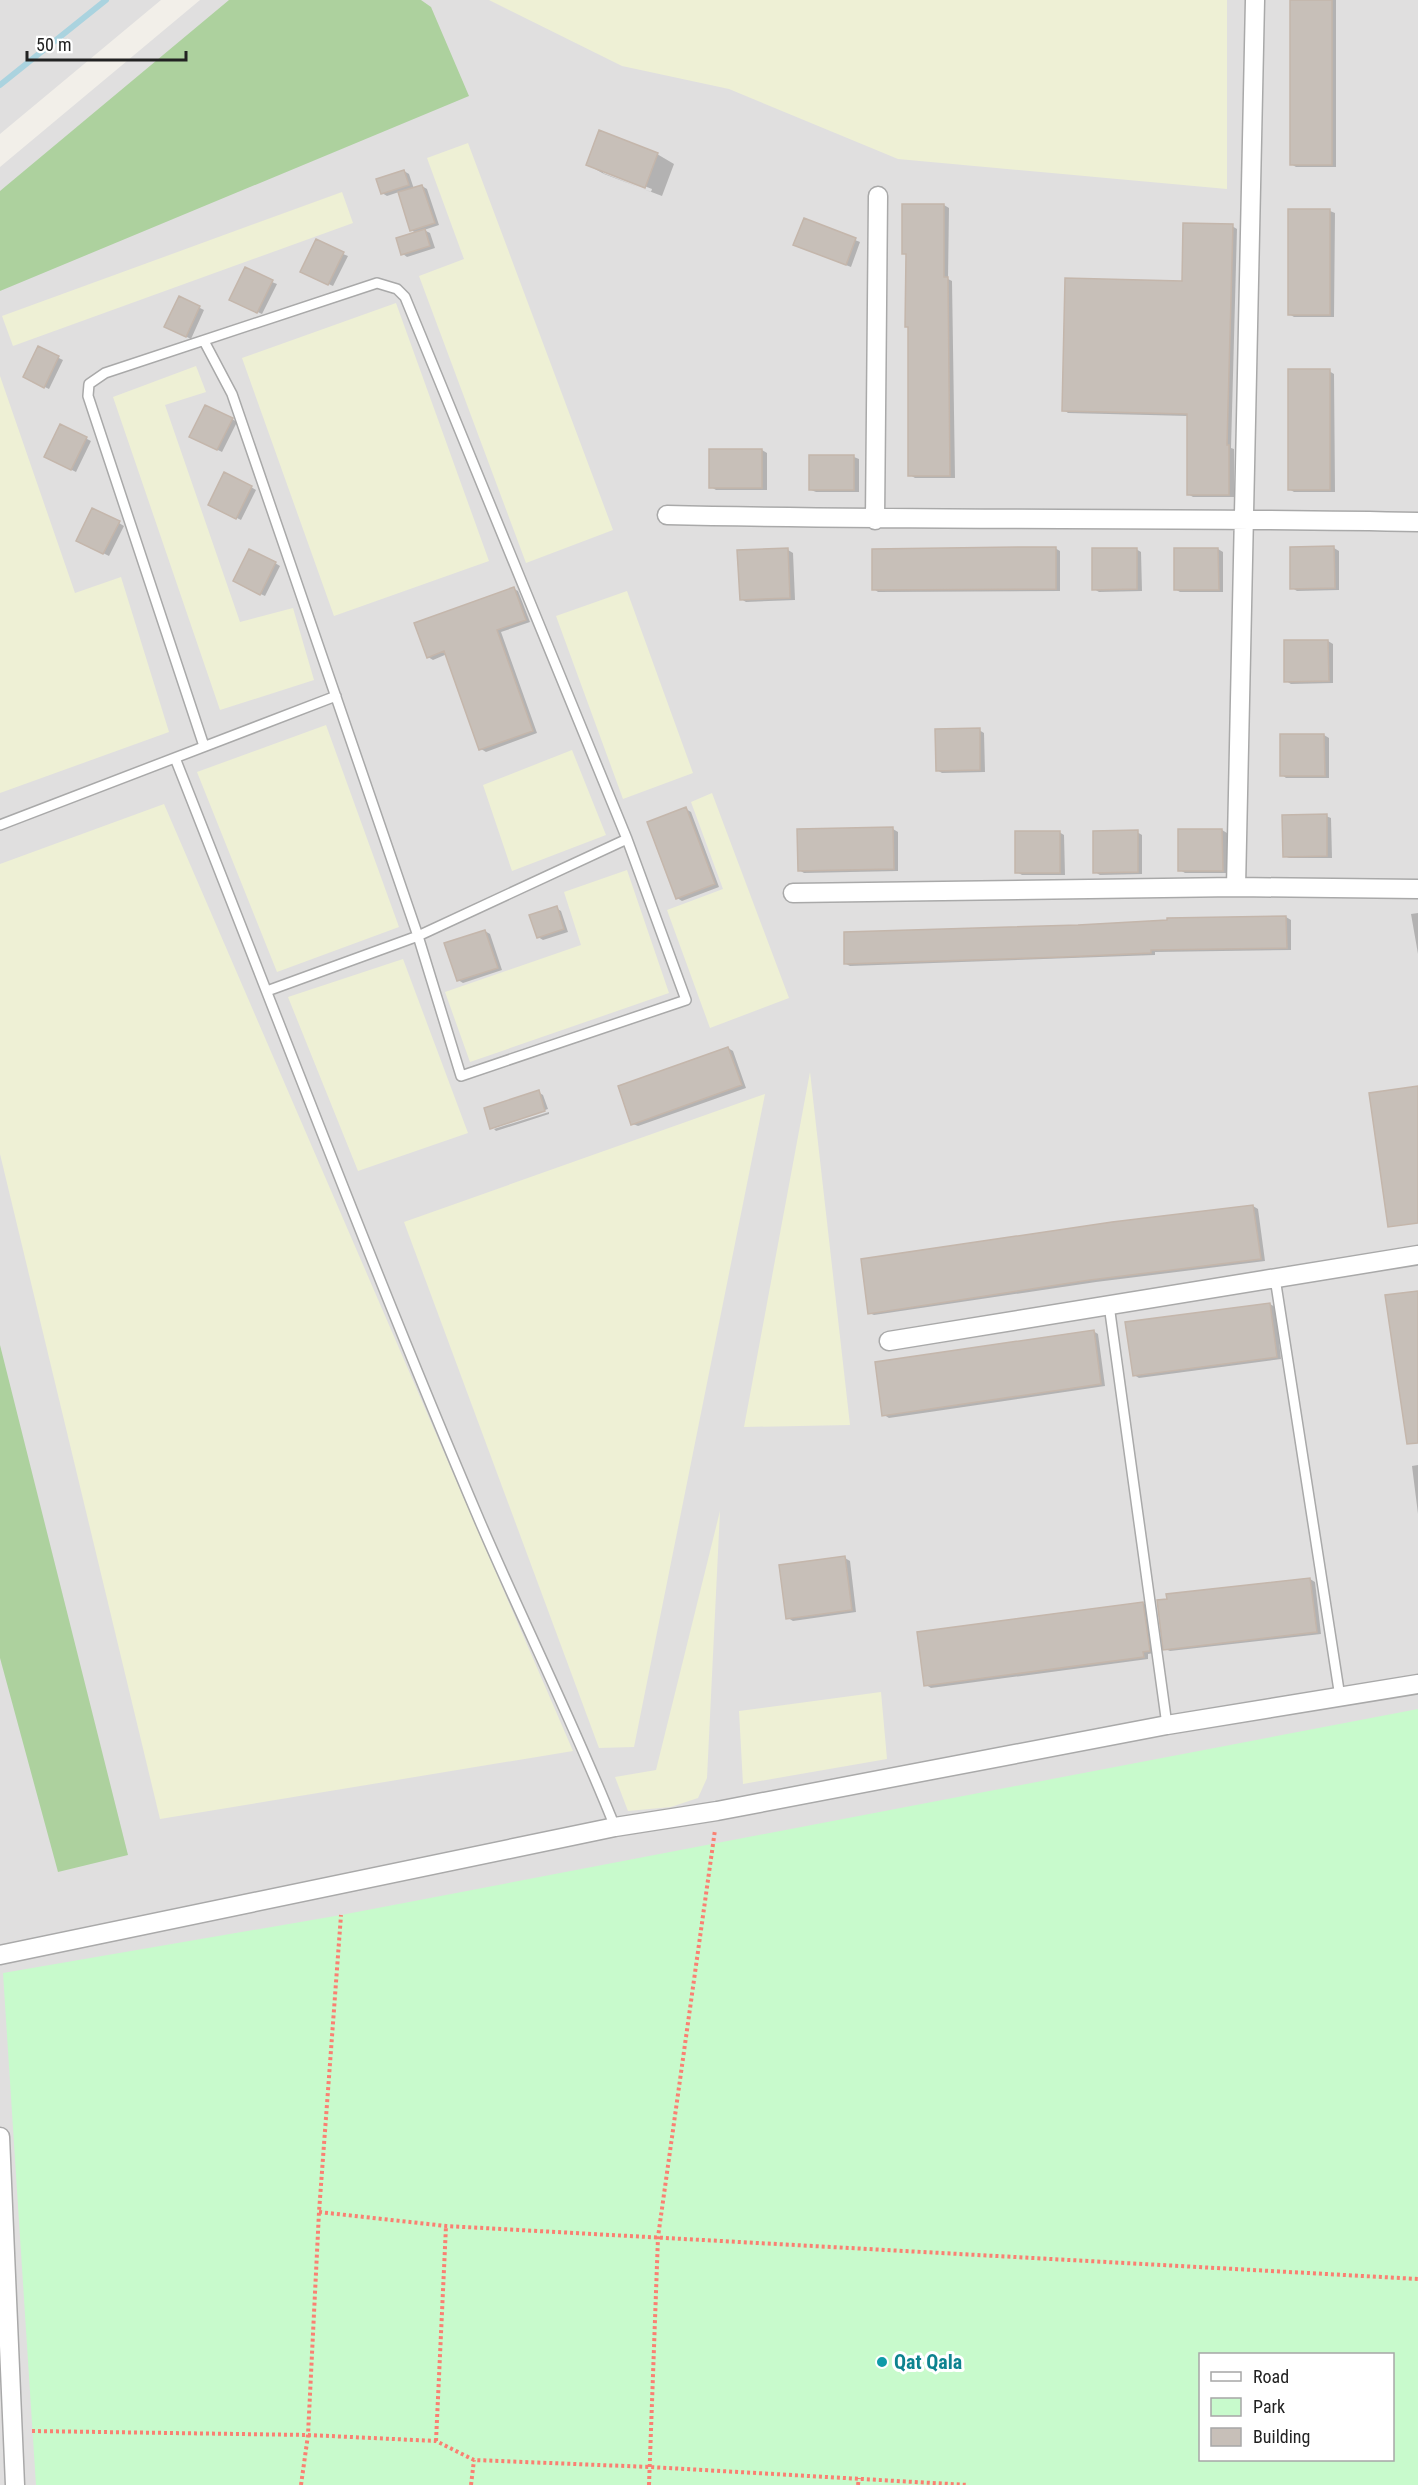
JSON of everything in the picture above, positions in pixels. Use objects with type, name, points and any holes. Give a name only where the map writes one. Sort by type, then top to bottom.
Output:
[{"type":"street","points":[[1236,887],[1255,0]]},
{"type":"street","points":[[875,520],[878,196]]},
{"type":"street","points":[[667,515],[875,520],[1244,519],[1418,522]]},
{"type":"street","points":[[793,893],[1236,887],[1418,889]]},
{"type":"street","points":[[889,1341],[1418,1255]]},
{"type":"street","points":[[0,1955],[615,1827],[717,1811],[1167,1725],[1418,1684]]},
{"type":"street","points":[[0,2137],[15,2485]]},
{"type":"lane","points":[[204,341],[232,394],[418,936],[461,1076],[686,1000],[627,839],[405,297],[397,289],[377,283],[105,373],[89,384],[88,396],[204,746]]},
{"type":"lane","points":[[0,825],[336,696]]},
{"type":"lane","points":[[175,758],[482,1525],[559,1694],[615,1827]]},
{"type":"lane","points":[[267,991],[418,936],[627,839]]},
{"type":"lane","points":[[1275,1278],[1340,1697]]},
{"type":"lane","points":[[1109,1305],[1167,1725]]},
{"type":"path","points":[[649,2485],[658,2237],[717,1811]]},
{"type":"path","points":[[301,2485],[308,2435],[319,2212],[341,1915]]},
{"type":"path","points":[[319,2212],[446,2226],[1418,2279]]},
{"type":"path","points":[[436,2441],[446,2226]]},
{"type":"path","points":[[11,2430],[308,2435],[436,2441],[474,2460],[650,2467],[968,2485]]},
{"type":"path","points":[[471,2485],[474,2460]]},
{"type":"path","points":[[858,2485],[859,2478]]},
{"type":"shaded area","points":[[0,0],[161,0],[0,134]]},
{"type":"shaded area","points":[[200,0],[1418,0],[1418,2485],[0,2485],[0,167]]},
{"type":"green space","points":[[229,0],[421,0],[431,7],[469,96],[0,291],[0,191]]},
{"type":"green space","points":[[489,0],[1227,0],[1227,189],[898,159],[729,89],[622,66]]},
{"type":"green space","points":[[468,143],[613,530],[526,563],[419,276],[464,259],[427,158]]},
{"type":"green space","points":[[342,192],[353,223],[13,346],[2,316]]},
{"type":"green space","points":[[396,303],[489,561],[334,616],[242,358]]},
{"type":"green space","points":[[196,366],[206,392],[165,405],[240,622],[293,608],[314,680],[220,710],[113,397]]},
{"type":"green space","points":[[0,376],[75,593],[121,577],[169,732],[0,793]]},
{"type":"green space","points":[[627,591],[693,773],[623,799],[556,616]]},
{"type":"green space","points":[[326,725],[399,927],[277,972],[197,772]]},
{"type":"green space","points":[[572,750],[606,835],[512,871],[483,785]]},
{"type":"green space","points":[[712,793],[789,998],[710,1028],[667,910],[723,889],[691,802]]},
{"type":"green space","points":[[164,804],[573,1751],[160,1819],[0,1154],[0,864]]},
{"type":"green space","points":[[627,870],[669,993],[470,1062],[445,992],[581,945],[564,892]]},
{"type":"green space","points":[[403,959],[468,1133],[358,1171],[288,997]]},
{"type":"green space","points":[[810,1072],[850,1425],[744,1427]]},
{"type":"green space","points":[[765,1094],[634,1747],[599,1748],[404,1222]]},
{"type":"green space","points":[[0,1345],[128,1855],[58,1872],[0,1658]]},
{"type":"green space","points":[[720,1511],[707,1778],[698,1798],[671,1807],[628,1811],[615,1777],[656,1770]]},
{"type":"green space","points":[[881,1692],[887,1759],[743,1784],[739,1711]]},
{"type":"green space","points":[[1418,1709],[1418,2485],[36,2485],[3,1973],[341,1915]]},
{"type":"building","points":[[1290,0],[1332,0],[1332,165],[1290,165]]},
{"type":"building","points":[[599,130],[658,153],[645,188],[586,165]]},
{"type":"building","points":[[404,170],[409,185],[381,194],[376,179]]},
{"type":"building","points":[[422,185],[435,223],[410,231],[398,192]]},
{"type":"building","points":[[902,204],[944,204],[944,277],[948,277],[950,476],[908,476],[908,327],[905,327],[906,254],[902,254]]},
{"type":"building","points":[[1288,209],[1330,209],[1330,315],[1288,315]]},
{"type":"building","points":[[804,218],[856,238],[846,265],[793,245]]},
{"type":"building","points":[[1183,223],[1233,224],[1227,445],[1229,445],[1229,495],[1187,495],[1187,414],[1062,411],[1065,278],[1182,281]]},
{"type":"building","points":[[425,229],[430,246],[401,255],[396,238]]},
{"type":"building","points":[[316,239],[344,252],[328,285],[300,272]]},
{"type":"building","points":[[245,267],[273,280],[257,313],[229,300]]},
{"type":"building","points":[[179,296],[200,306],[186,337],[164,327]]},
{"type":"building","points":[[38,346],[59,356],[44,388],[23,377]]},
{"type":"building","points":[[1288,369],[1330,369],[1330,490],[1288,490]]},
{"type":"building","points":[[205,405],[233,418],[217,450],[189,437]]},
{"type":"building","points":[[60,424],[87,437],[71,470],[44,457]]},
{"type":"building","points":[[709,449],[762,449],[762,488],[709,488]]},
{"type":"building","points":[[809,455],[854,455],[854,490],[809,490]]},
{"type":"building","points":[[224,472],[252,486],[236,519],[208,505]]},
{"type":"building","points":[[92,508],[120,521],[103,554],[76,541]]},
{"type":"building","points":[[1334,546],[1335,588],[1290,589],[1290,547]]},
{"type":"building","points":[[1056,547],[1056,589],[872,590],[872,549]]},
{"type":"building","points":[[788,548],[790,598],[740,600],[737,550]]},
{"type":"building","points":[[1092,548],[1137,548],[1137,589],[1092,590]]},
{"type":"building","points":[[1174,548],[1218,548],[1219,590],[1174,590]]},
{"type":"building","points":[[249,549],[276,562],[260,595],[233,581]]},
{"type":"building","points":[[514,587],[526,620],[497,630],[533,731],[479,750],[444,651],[427,658],[414,623]]},
{"type":"building","points":[[1284,640],[1328,640],[1329,681],[1284,682]]},
{"type":"building","points":[[980,728],[980,770],[936,771],[935,729]]},
{"type":"building","points":[[1280,734],[1324,734],[1325,776],[1280,776]]},
{"type":"building","points":[[686,807],[715,884],[676,899],[647,822]]},
{"type":"building","points":[[1327,814],[1327,856],[1283,857],[1282,815]]},
{"type":"building","points":[[893,827],[894,869],[798,871],[797,829]]},
{"type":"building","points":[[1178,829],[1222,829],[1223,871],[1178,871]]},
{"type":"building","points":[[1138,830],[1138,872],[1093,873],[1093,831]]},
{"type":"building","points":[[1015,831],[1060,831],[1060,873],[1015,873]]},
{"type":"building","points":[[557,906],[564,929],[537,938],[529,915]]},
{"type":"building","points":[[1286,916],[1287,948],[1151,950],[1151,953],[844,964],[844,932],[1078,925],[1167,920],[1167,918]]},
{"type":"building","points":[[485,930],[498,968],[457,981],[444,943]]},
{"type":"building","points":[[728,1047],[742,1085],[631,1125],[618,1086]]},
{"type":"building","points":[[1418,1086],[1418,1223],[1388,1227],[1369,1093]]},
{"type":"building","points":[[539,1090],[545,1111],[490,1129],[484,1108]]},
{"type":"building","points":[[1253,1205],[1261,1259],[1090,1280],[868,1314],[861,1259],[1112,1222]]},
{"type":"building","points":[[1418,1291],[1418,1443],[1407,1444],[1385,1295]]},
{"type":"building","points":[[1270,1303],[1277,1357],[1133,1376],[1125,1322]]},
{"type":"building","points":[[1094,1330],[1101,1384],[882,1416],[875,1362]]},
{"type":"building","points":[[845,1556],[852,1610],[786,1619],[779,1565]]},
{"type":"building","points":[[1310,1578],[1317,1632],[1163,1650],[1157,1600],[1167,1599],[1166,1594]]},
{"type":"building","points":[[1143,1602],[1150,1651],[1143,1652],[1144,1657],[924,1686],[917,1632]]},
{"type":"waterway","points":[[0,85],[106,0]]},
{"type":"place","name":"Qat Qala","points":[[882,2362]]}]
